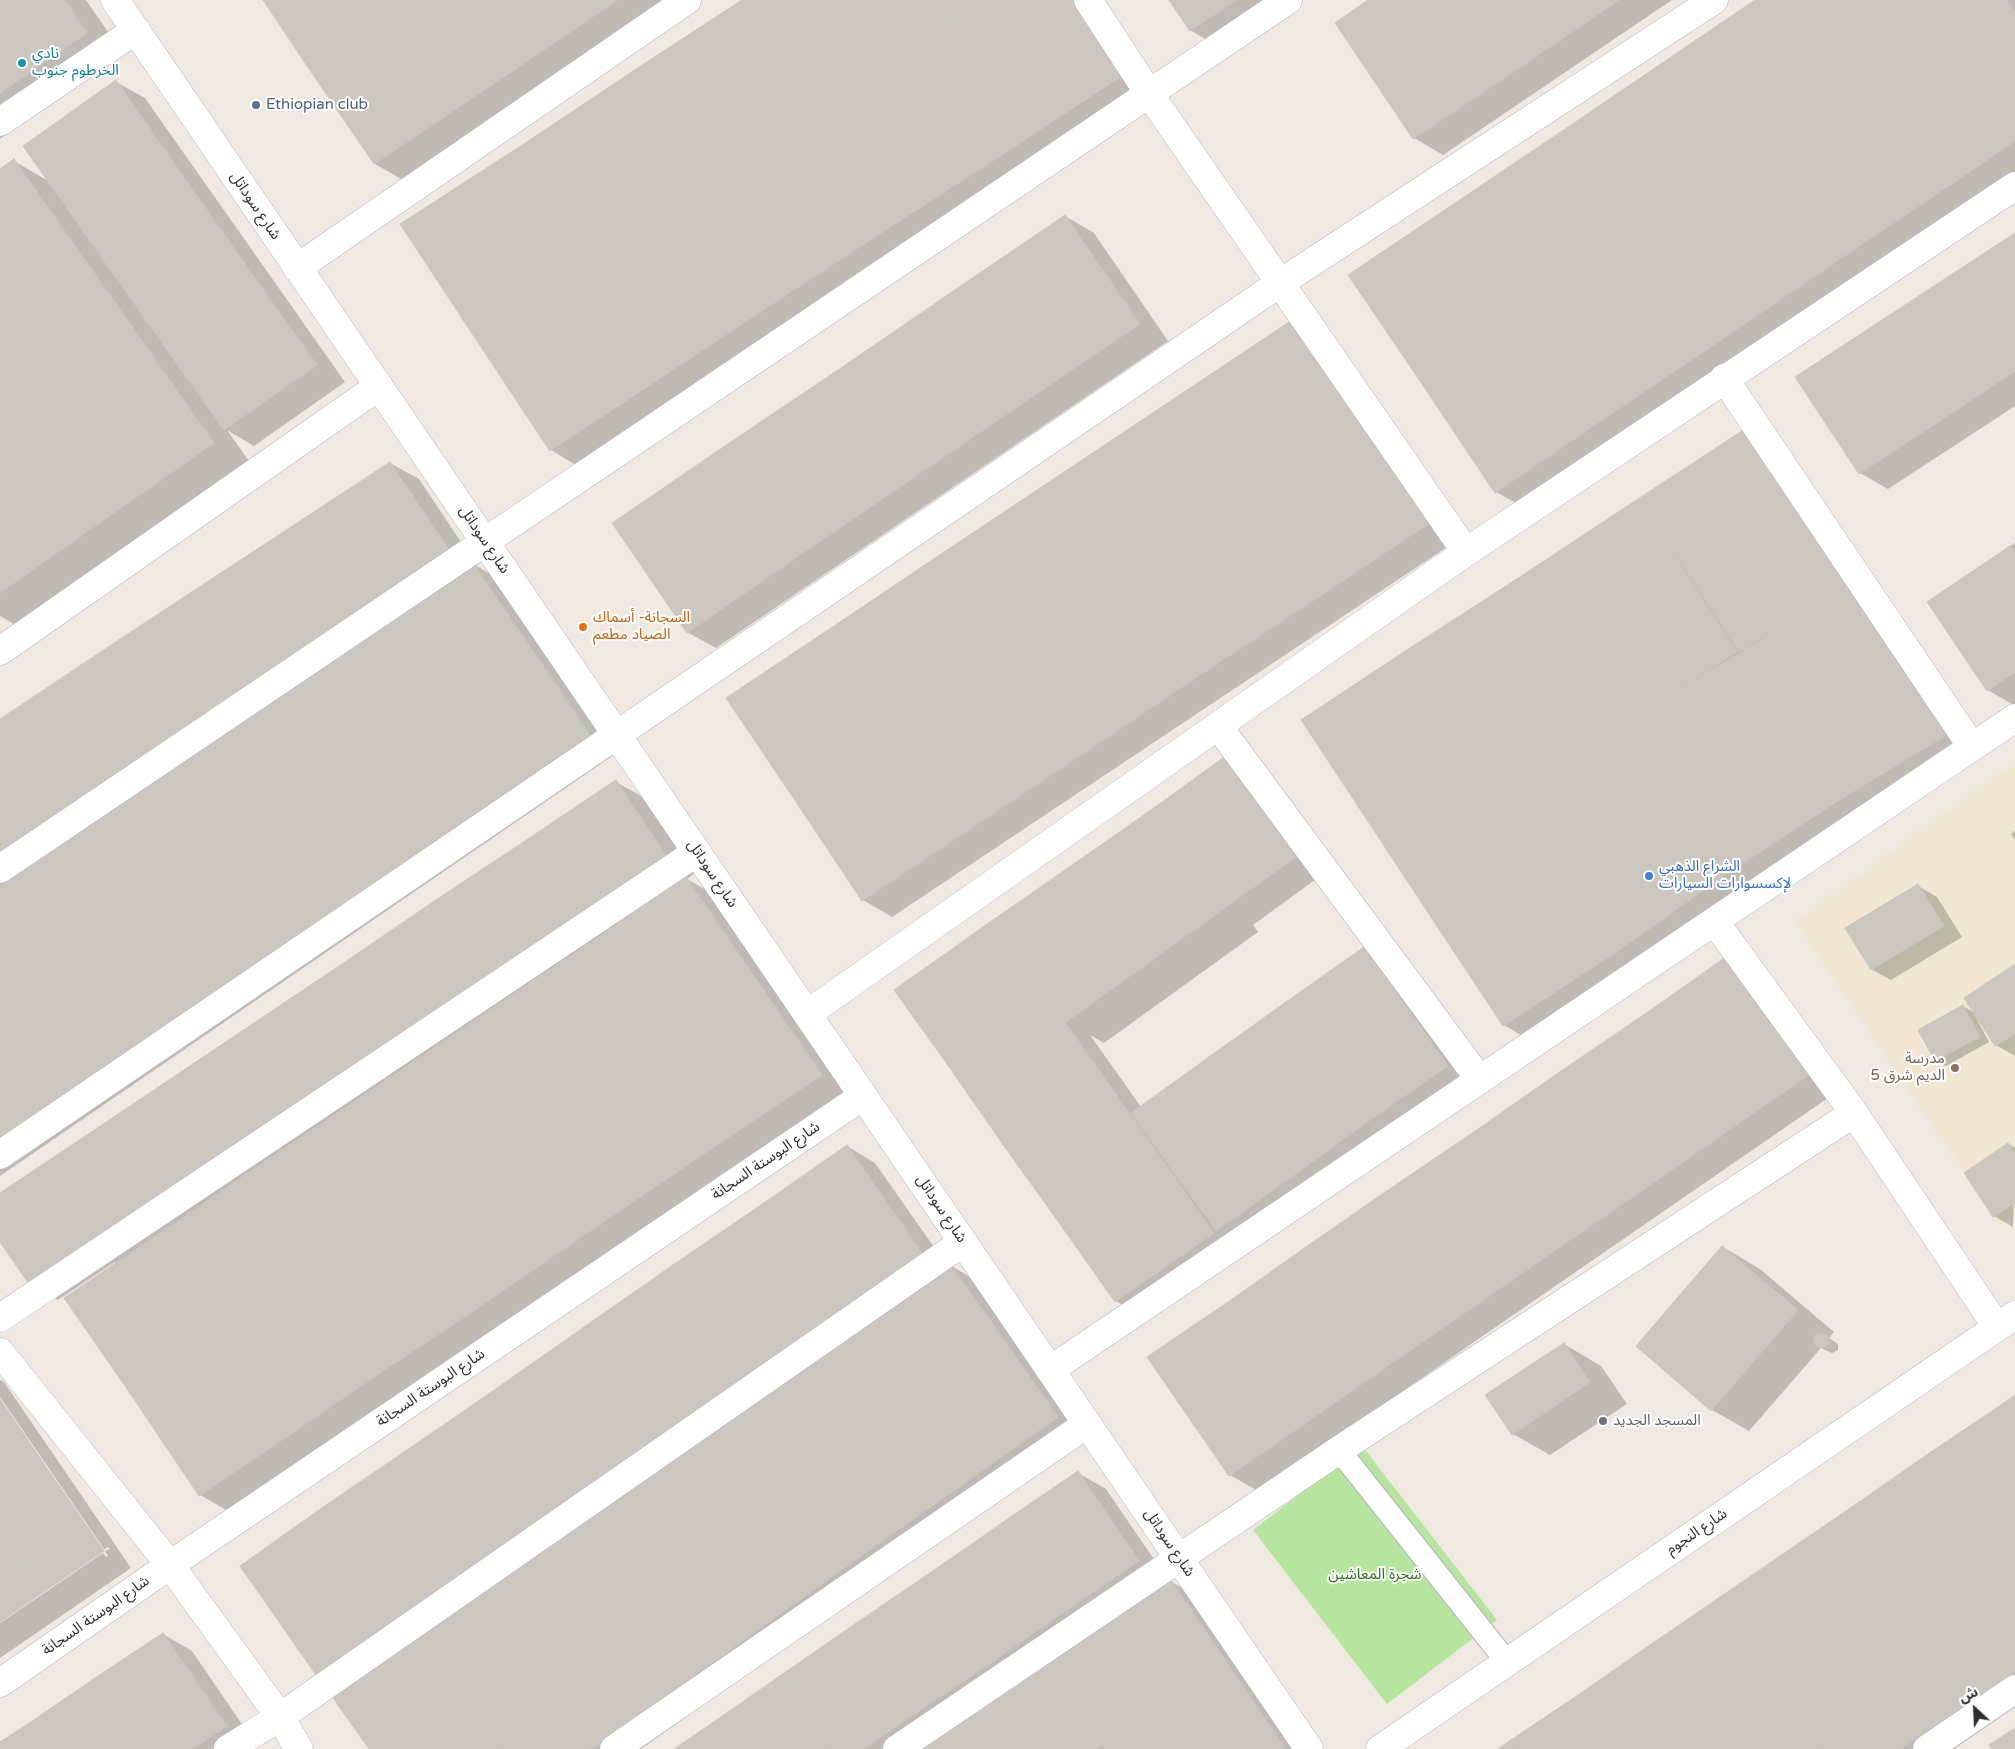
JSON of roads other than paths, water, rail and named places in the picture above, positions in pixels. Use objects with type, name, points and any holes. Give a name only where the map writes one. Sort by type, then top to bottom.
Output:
[{"type":"street","name":"شارع سوداتل","points":[[115,0],[1309,1749]]},
{"type":"street","points":[[298,268],[687,0]]},
{"type":"street","points":[[1088,0],[1150,95],[1466,552]]},
{"type":"street","points":[[0,869],[1150,95],[1288,0]]},
{"type":"street","points":[[0,1155],[1280,283],[1714,0]]},
{"type":"street","points":[[0,122],[136,30]]},
{"type":"street","points":[[807,1014],[1466,552],[1724,378],[2015,186]]},
{"type":"street","points":[[1724,378],[1972,747]]},
{"type":"street","points":[[0,651],[379,386]]},
{"type":"street","points":[[1050,1370],[2015,718]]},
{"type":"street","points":[[1218,726],[1480,1080]]},
{"type":"street","points":[[0,1318],[697,852]]},
{"type":"street","points":[[1714,922],[2006,1321]]},
{"type":"street","name":"شارع البوستة السجانة","points":[[0,1683],[170,1564],[863,1096]]},
{"type":"street","points":[[897,1749],[1339,1450],[1854,1113]]},
{"type":"street","points":[[228,1749],[280,1717],[963,1242]]},
{"type":"street","name":"شارع النجوم","points":[[1380,1749],[2006,1321]]},
{"type":"street","points":[[0,1352],[170,1564],[280,1717],[300,1749]]},
{"type":"street","points":[[614,1749],[1087,1424]]},
{"type":"street","points":[[1927,1749],[2015,1689]]},
{"type":"lane","points":[[1339,1450],[1506,1662]]},
{"type":"place","name":"نادي الخرطوم جنوب","points":[[22,63]]},
{"type":"place","name":"Ethiopian club","points":[[256,105]]},
{"type":"place","name":"السجانة- أسماك الصياد مطعم","points":[[583,627]]},
{"type":"place","name":"الشراع الذهبي لإكسسوارات السيارات","points":[[1649,876]]},
{"type":"place","name":"مدرسة الديم شرق 5","points":[[1955,1068]]},
{"type":"place","name":"المسجد الجديد","points":[[1603,1421]]},
{"type":"park label","name":"شجرة المعاشين","points":[[1375,1575]]}]
